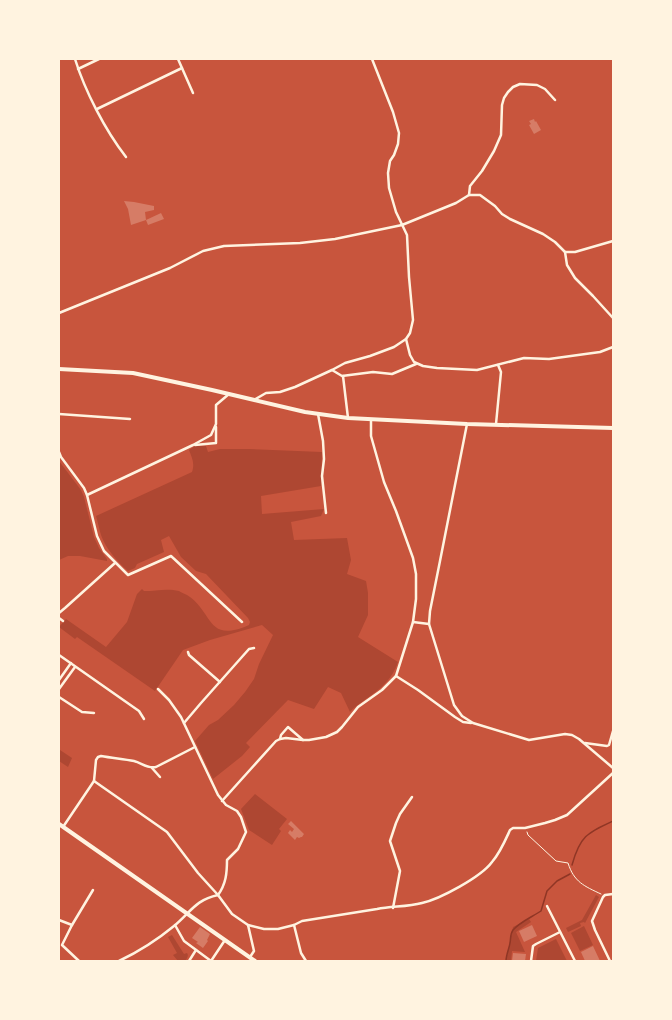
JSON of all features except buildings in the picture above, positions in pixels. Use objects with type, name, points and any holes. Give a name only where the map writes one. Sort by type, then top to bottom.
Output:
[{"type":"main road","points":[[59,369],[133,373],[305,412],[348,418],[467,424],[613,428]]},
{"type":"main road","points":[[61,826],[255,961]]},
{"type":"street","points":[[75,59],[96,109],[114,142],[126,157]]},
{"type":"street","points":[[78,69],[99,59]]},
{"type":"street","points":[[178,59],[193,93]]},
{"type":"street","points":[[254,400],[266,394],[280,392],[295,387],[345,363],[394,347],[406,339],[410,333],[413,320],[407,235],[394,206],[389,188],[388,173],[390,161],[398,144],[398,133],[393,112],[372,59]]},
{"type":"street","points":[[96,109],[182,68]]},
{"type":"street","points":[[469,195],[470,186],[482,171],[494,151],[501,135],[502,105],[508,92],[520,84],[537,85],[545,89],[554,100]]},
{"type":"street","points":[[59,313],[170,268],[203,251],[224,246],[311,242],[335,239],[402,225],[456,203],[469,195],[480,195],[495,206],[502,214],[543,234],[555,242],[565,252],[568,265],[574,278],[613,318]]},
{"type":"street","points":[[565,252],[575,252],[613,241]]},
{"type":"street","points":[[406,339],[410,355],[417,364],[437,368],[477,370],[524,358],[549,359],[600,352],[613,347]]},
{"type":"street","points":[[332,370],[342,376],[373,372],[392,374],[417,364]]},
{"type":"street","points":[[496,425],[501,372],[498,365]]},
{"type":"street","points":[[343,376],[348,418]]},
{"type":"street","points":[[193,445],[216,443],[216,405],[229,394]]},
{"type":"street","points":[[59,414],[130,419]]},
{"type":"street","points":[[318,414],[323,441],[324,459],[322,476],[326,514]]},
{"type":"street","points":[[222,801],[276,741],[286,738],[303,740],[326,737],[337,732],[358,708],[382,690],[396,676],[413,622],[416,574],[413,558],[384,482],[371,436],[371,420]]},
{"type":"street","points":[[87,495],[193,445],[211,435],[216,424]]},
{"type":"street","points":[[467,424],[430,611],[429,624],[454,705],[462,716],[473,723]]},
{"type":"street","points":[[59,452],[61,457],[84,488],[97,536],[104,551],[115,563],[128,575],[171,556],[242,622]]},
{"type":"street","points":[[59,613],[115,563]]},
{"type":"street","points":[[59,618],[63,621]]},
{"type":"street","points":[[413,622],[429,624]]},
{"type":"street","points":[[184,723],[249,649],[254,648]]},
{"type":"street","points":[[188,652],[189,655],[220,682]]},
{"type":"street","points":[[59,655],[140,711],[144,719]]},
{"type":"street","points":[[59,680],[71,664]]},
{"type":"street","points":[[59,689],[75,667]]},
{"type":"street","points":[[396,676],[463,722],[473,723],[529,740],[564,734],[572,735],[584,743],[613,768]]},
{"type":"street","points":[[119,961],[175,926],[197,903],[218,895],[222,891],[226,879],[227,860],[238,849],[246,832],[241,817],[237,811],[226,805],[218,795],[176,709],[158,689]]},
{"type":"street","points":[[59,697],[82,712],[94,713]]},
{"type":"street","points":[[280,739],[281,735],[288,727],[303,740]]},
{"type":"street","points":[[584,743],[606,746],[610,745],[613,731]]},
{"type":"street","points":[[61,826],[94,781],[96,760],[98,757],[101,756],[137,762],[152,768],[195,747]]},
{"type":"street","points":[[152,768],[160,778]]},
{"type":"street","points":[[94,781],[167,832],[232,914],[248,925],[264,929],[278,929],[294,925],[302,921],[379,908],[393,908],[422,904],[434,900],[468,882],[484,871],[493,862],[510,830],[513,828],[525,828],[545,824],[567,815],[613,773]]},
{"type":"street","points":[[393,908],[400,871],[390,841],[400,814],[412,797]]},
{"type":"street","points":[[80,961],[62,945],[93,890]]},
{"type":"street","points":[[610,961],[595,930],[592,920],[603,897],[605,895],[613,894]]},
{"type":"street","points":[[547,906],[575,961]]},
{"type":"street","points":[[59,920],[72,925]]},
{"type":"street","points":[[248,925],[254,952],[250,957]]},
{"type":"street","points":[[294,925],[301,953],[306,961]]},
{"type":"street","points":[[175,926],[184,941],[211,961],[225,940]]},
{"type":"street","points":[[531,961],[533,946],[560,932]]},
{"type":"street","points":[[189,961],[196,950]]},
{"type":"path","points":[[525,828],[528,835],[556,861],[568,863],[571,872],[584,886],[605,895]]},
{"type":"shaded area","points":[[195,446],[206,446],[208,452],[220,449],[249,449],[322,452],[321,486],[261,496],[262,514],[324,509],[321,516],[291,522],[294,540],[347,538],[351,560],[347,574],[366,581],[368,593],[368,615],[358,637],[398,662],[393,673],[384,684],[375,693],[350,712],[341,693],[328,687],[314,709],[288,700],[246,743],[250,747],[242,756],[213,779],[195,741],[209,725],[218,720],[245,692],[254,679],[259,664],[273,635],[262,625],[210,640],[183,650],[155,691],[77,637],[75,639],[59,627],[66,619],[106,647],[127,622],[137,594],[142,589],[144,591],[175,590],[187,595],[196,602],[212,624],[225,631],[235,630],[249,625],[250,622],[248,618],[206,574],[196,571],[181,557],[169,536],[161,540],[164,552],[137,564],[135,568],[128,571],[109,550],[100,533],[96,516],[192,472],[193,463],[189,450]]},
{"type":"shaded area","points":[[59,461],[81,490],[94,537],[107,561],[80,556],[68,556],[59,560]]},
{"type":"shaded area","points":[[60,750],[72,758],[68,767],[59,761]]},
{"type":"shaded area","points":[[255,794],[287,819],[279,829],[281,831],[272,845],[249,830],[241,809]]},
{"type":"shaded area","points":[[596,895],[599,897],[585,923],[580,923],[581,926],[568,932],[566,928],[582,920]]},
{"type":"shaded area","points":[[529,919],[531,922],[516,932],[525,952],[512,951],[511,961],[506,961],[513,927]]},
{"type":"shaded area","points":[[584,926],[593,945],[580,951],[571,933]]},
{"type":"shaded area","points":[[172,935],[184,954],[188,954],[185,961],[178,961],[173,955],[177,953],[168,937]]},
{"type":"shaded area","points":[[556,939],[567,961],[536,961],[538,948]]},
{"type":"waterway","points":[[572,865],[582,841],[597,829],[613,821]]},
{"type":"waterway","points":[[506,961],[513,930],[541,911],[547,891],[557,881],[570,874]]}]
